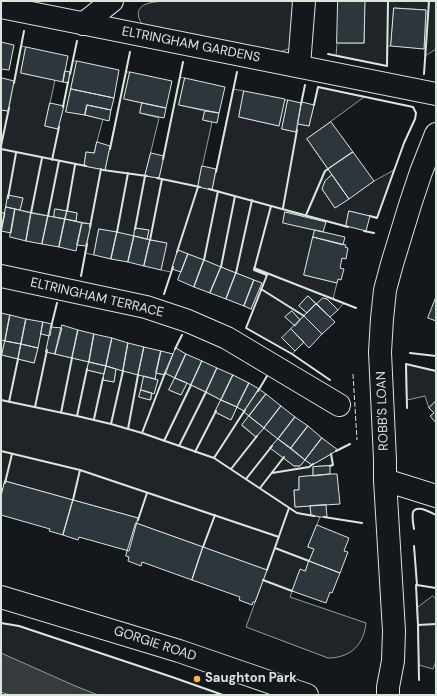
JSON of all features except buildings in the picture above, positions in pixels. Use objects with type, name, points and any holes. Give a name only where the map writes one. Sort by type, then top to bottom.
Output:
[{"type":"street","points":[[83,24],[112,1]]},
{"type":"street","points":[[299,66],[304,1]]},
{"type":"street","name":"ELTRINGHAM GARDENS","points":[[1,7],[436,94]]},
{"type":"street","name":"ROBB'S LOAN","points":[[388,695],[393,661],[394,631],[385,480],[380,352],[382,319],[385,290],[392,264],[421,172],[436,134]]},
{"type":"street","name":"ELTRINGHAM TERRACE","points":[[1,276],[146,307],[188,321],[227,338],[339,405]]},
{"type":"street","points":[[385,480],[436,496]]},
{"type":"street","name":"GORGIE ROAD","points":[[1,597],[179,651],[307,695]]},
{"type":"shaded area","points":[[163,1],[294,1],[291,46],[280,52],[143,25],[138,15],[139,9],[148,3]]},
{"type":"shaded area","points":[[365,1],[436,1],[436,49],[425,56],[426,10],[394,8],[391,46],[387,46],[387,66],[336,56],[337,43],[364,43]]},
{"type":"shaded area","points":[[21,46],[26,47],[21,73],[55,80],[45,126],[58,129],[73,61],[77,61],[66,111],[103,119],[94,153],[86,152],[84,166],[105,170],[126,72],[130,72],[125,99],[142,103],[140,113],[159,118],[145,176],[159,178],[180,77],[185,78],[179,105],[205,111],[203,120],[212,122],[198,186],[212,190],[233,89],[244,91],[239,117],[279,126],[284,100],[288,100],[282,129],[296,132],[298,124],[309,126],[318,87],[364,97],[307,139],[332,175],[325,181],[322,189],[335,208],[374,181],[394,170],[377,218],[349,211],[346,226],[286,212],[283,222],[315,230],[304,275],[337,283],[333,299],[344,303],[338,310],[327,299],[323,299],[317,304],[308,296],[299,306],[307,313],[300,320],[292,311],[286,317],[295,326],[283,338],[295,351],[292,354],[246,328],[253,310],[251,309],[261,283],[178,250],[171,272],[161,270],[166,243],[147,239],[149,230],[135,228],[134,236],[99,229],[94,255],[85,253],[91,224],[76,221],[77,213],[56,209],[54,217],[20,210],[23,198],[8,196],[5,213],[1,213],[1,110],[8,111]]},
{"type":"shaded area","points":[[41,334],[50,336],[46,352],[89,362],[87,370],[104,374],[103,380],[114,382],[116,369],[144,376],[139,397],[151,400],[152,393],[154,393],[158,380],[155,379],[156,373],[164,375],[165,373],[175,378],[169,390],[181,395],[187,383],[221,400],[215,412],[231,420],[237,407],[249,416],[242,426],[256,437],[264,428],[278,439],[271,448],[294,466],[300,466],[305,460],[312,465],[331,454],[333,465],[313,467],[313,476],[299,477],[299,490],[294,490],[295,507],[310,506],[311,515],[320,517],[308,547],[314,549],[305,571],[300,570],[290,597],[366,623],[365,631],[359,644],[343,656],[328,658],[246,627],[267,570],[136,523],[138,518],[5,481],[3,489],[1,488],[1,340],[5,341],[2,355],[34,363]]},
{"type":"shaded area","points":[[406,364],[436,371],[436,401],[429,408],[425,396],[407,400]]},
{"type":"shaded area","points":[[433,596],[436,599],[436,661],[433,669],[419,665],[417,608]]},
{"type":"shaded area","points":[[1,623],[19,626],[223,695],[1,695]]},
{"type":"shaded area","points":[[1,653],[98,695],[10,695],[1,692]]},
{"type":"fence","points":[[353,374],[357,440]]},
{"type":"wall","points":[[328,54],[387,66],[388,1]]},
{"type":"wall","points":[[424,74],[429,1]]},
{"type":"wall","points":[[14,83],[24,31]]},
{"type":"wall","points":[[70,74],[77,41]]},
{"type":"wall","points":[[110,149],[130,52]]},
{"type":"wall","points":[[163,159],[183,62]]},
{"type":"wall","points":[[216,172],[237,72]]},
{"type":"wall","points":[[63,107],[68,82]]},
{"type":"wall","points":[[301,104],[305,85]]},
{"type":"wall","points":[[314,105],[318,87],[413,107],[416,113],[415,119],[404,143],[377,218],[370,216]]},
{"type":"wall","points":[[1,146],[9,108]]},
{"type":"wall","points":[[52,160],[59,127]]},
{"type":"wall","points":[[283,208],[297,130]]},
{"type":"wall","points":[[1,149],[86,166]]},
{"type":"wall","points":[[8,198],[16,153]]},
{"type":"wall","points":[[31,213],[42,158]]},
{"type":"wall","points":[[48,216],[59,161]]},
{"type":"wall","points":[[67,211],[75,165]]},
{"type":"wall","points":[[90,227],[101,169]]},
{"type":"wall","points":[[306,215],[325,171],[328,169]]},
{"type":"wall","points":[[103,170],[147,176]]},
{"type":"wall","points":[[117,232],[128,173]]},
{"type":"wall","points":[[135,229],[145,176]]},
{"type":"wall","points":[[157,178],[200,187]]},
{"type":"wall","points":[[150,240],[162,179]]},
{"type":"wall","points":[[177,252],[198,187]]},
{"type":"wall","points":[[209,189],[348,227]]},
{"type":"wall","points":[[204,260],[218,191]]},
{"type":"wall","points":[[221,267],[235,196]]},
{"type":"wall","points":[[236,273],[252,200]]},
{"type":"wall","points":[[271,206],[254,270],[267,275],[246,328],[292,354],[330,380]]},
{"type":"wall","points":[[364,231],[374,233]]},
{"type":"wall","points":[[81,276],[87,244]]},
{"type":"wall","points":[[164,294],[173,267]]},
{"type":"wall","points":[[254,268],[356,308]]},
{"type":"wall","points":[[261,289],[304,316]]},
{"type":"wall","points":[[51,327],[57,303]]},
{"type":"wall","points":[[175,349],[182,335]]},
{"type":"wall","points":[[35,407],[47,350]]},
{"type":"wall","points":[[410,353],[436,356]]},
{"type":"wall","points":[[61,413],[72,358]]},
{"type":"wall","points":[[9,402],[18,359]]},
{"type":"wall","points":[[407,408],[406,364],[436,371]]},
{"type":"wall","points":[[77,416],[87,369]]},
{"type":"wall","points":[[111,424],[123,371]]},
{"type":"wall","points":[[142,433],[165,373]]},
{"type":"wall","points":[[128,429],[138,375]]},
{"type":"wall","points":[[258,391],[267,376]]},
{"type":"wall","points":[[94,419],[103,378]]},
{"type":"wall","points":[[164,441],[191,385]]},
{"type":"wall","points":[[179,446],[206,392]]},
{"type":"wall","points":[[1,400],[111,424],[214,458],[297,513],[314,516]]},
{"type":"wall","points":[[214,458],[245,410]]},
{"type":"wall","points":[[195,452],[216,411]]},
{"type":"wall","points":[[231,469],[257,436]]},
{"type":"wall","points":[[336,451],[350,444]]},
{"type":"wall","points":[[246,479],[272,446]]},
{"type":"wall","points":[[1,451],[80,470],[279,537]]},
{"type":"wall","points":[[5,483],[12,454]]},
{"type":"wall","points":[[330,466],[333,465],[331,454]]},
{"type":"wall","points":[[260,488],[284,457]]},
{"type":"wall","points":[[272,473],[309,467],[313,464]]},
{"type":"wall","points":[[73,500],[80,470]]},
{"type":"wall","points":[[138,520],[147,493]]},
{"type":"wall","points":[[267,570],[289,508]]},
{"type":"wall","points":[[414,529],[413,512],[415,510],[421,509],[436,515]]},
{"type":"wall","points":[[203,547],[215,515]]},
{"type":"wall","points":[[324,517],[362,523]]},
{"type":"wall","points":[[414,546],[417,585],[436,588]]},
{"type":"wall","points":[[275,548],[309,561]]},
{"type":"wall","points":[[263,580],[292,591]]},
{"type":"wall","points":[[416,585],[418,625]]},
{"type":"wall","points":[[1,623],[19,626],[223,695]]},
{"type":"wall","points":[[419,680],[418,625],[436,624]]},
{"type":"place","name":"Saughton Park","points":[[197,679]]}]
